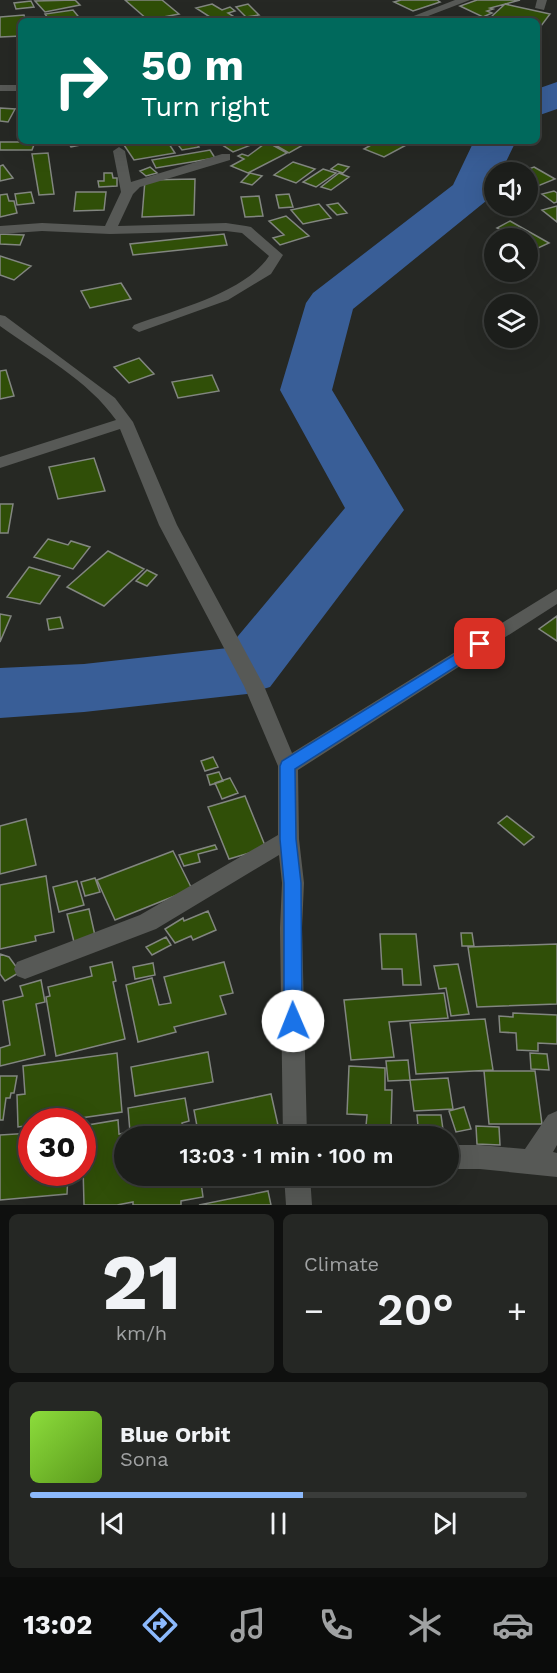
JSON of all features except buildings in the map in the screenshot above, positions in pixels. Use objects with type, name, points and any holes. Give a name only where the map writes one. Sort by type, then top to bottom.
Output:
[{"type":"street","points":[[414,18],[465,0]]},
{"type":"street","points":[[0,88],[18,88]]},
{"type":"street","points":[[119,151],[127,192]]},
{"type":"street","points":[[110,230],[127,192],[136,184],[147,178],[226,157]]},
{"type":"street","points":[[0,230],[42,227],[110,230],[226,227],[246,230],[276,255],[266,271],[222,297],[139,328]]},
{"type":"street","points":[[0,319],[86,381],[110,401],[125,422],[168,525],[254,686],[288,766],[295,1126]]},
{"type":"street","points":[[0,462],[125,422]]},
{"type":"street","points":[[288,766],[557,596]]},
{"type":"street","points":[[25,969],[148,922],[288,839]]},
{"type":"street","points":[[531,1163],[557,1123]]},
{"type":"street","points":[[459,1157],[557,1165]]},
{"type":"street","points":[[298,1186],[299,1205]]},
{"type":"waterway","points":[[540,102],[557,94]]},
{"type":"waterway","points":[[0,693],[84,688],[247,670],[375,510],[306,390],[330,303],[471,192],[494,144]]},
{"type":"route","points":[[293,1021],[288,766],[480,644]]}]
